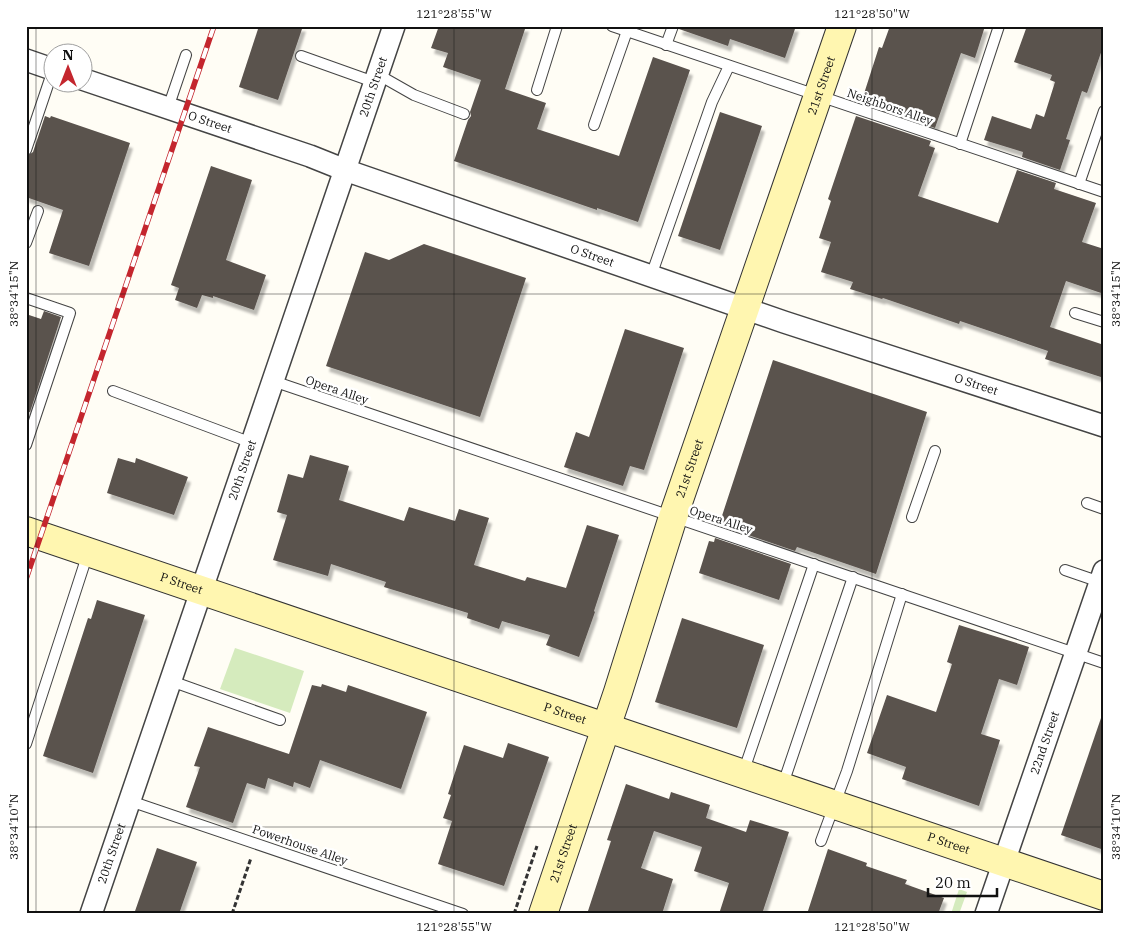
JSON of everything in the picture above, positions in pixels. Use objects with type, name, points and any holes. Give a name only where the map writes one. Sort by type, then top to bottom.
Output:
[{"type":"main road","name":"21st Street","points":[[542,914],[606,727],[673,517],[842,26]]},
{"type":"main road","name":"P Street","points":[[26,530],[1104,896]]},
{"type":"street","name":"20th Street","points":[[91,914],[394,26]]},
{"type":"street","points":[[26,60],[42,66]]},
{"type":"street","name":"O Street","points":[[92,82],[310,156],[345,170],[784,322],[1104,426]]},
{"type":"street","name":"22nd Street","points":[[986,914],[1102,576]]},
{"type":"lane","points":[[537,90],[557,26]]},
{"type":"lane","name":"Neighbors Alley","points":[[612,26],[1104,192]]},
{"type":"lane","points":[[666,44],[673,26]]},
{"type":"lane","points":[[960,144],[999,26]]},
{"type":"lane","points":[[594,125],[627,31]]},
{"type":"lane","points":[[168,108],[186,55]]},
{"type":"lane","points":[[301,56],[376,78],[464,114]]},
{"type":"lane","points":[[651,276],[712,102],[729,66]]},
{"type":"lane","points":[[26,150],[46,92]]},
{"type":"lane","points":[[1079,184],[1104,111]]},
{"type":"lane","points":[[26,243],[38,210]]},
{"type":"lane","points":[[26,298],[70,313],[26,446]]},
{"type":"lane","points":[[1074,313],[1104,322]]},
{"type":"lane","name":"Opera Alley","points":[[273,381],[1104,663]]},
{"type":"lane","points":[[113,392],[252,443]]},
{"type":"lane","points":[[912,517],[935,451]]},
{"type":"lane","points":[[1088,503],[1104,509]]},
{"type":"lane","points":[[26,744],[88,552]]},
{"type":"lane","points":[[743,774],[814,564]]},
{"type":"lane","points":[[1065,570],[1102,576]]},
{"type":"lane","points":[[782,787],[853,577]]},
{"type":"lane","points":[[820,841],[847,771],[902,594]]},
{"type":"lane","points":[[171,680],[280,720]]},
{"type":"lane","name":"Powerhouse Alley","points":[[130,800],[463,914]]},
{"type":"path","points":[[232,914],[252,856]]},
{"type":"green space","points":[[235,648],[304,671],[290,713],[220,689]]},
{"type":"green space","points":[[959,889],[967,892],[959,914],[951,914]]},
{"type":"building","points":[[259,26],[303,26],[278,100],[239,87]]},
{"type":"building","points":[[439,26],[526,26],[505,89],[546,103],[537,129],[619,156],[653,57],[690,70],[638,222],[597,208],[597,210],[454,161],[471,116],[470,112],[481,80],[443,67],[448,53],[431,48]]},
{"type":"building","points":[[680,26],[796,26],[785,58],[730,39],[728,46],[679,29]]},
{"type":"building","points":[[890,26],[985,26],[975,58],[961,53],[935,128],[861,103],[879,47],[882,48]]},
{"type":"building","points":[[1027,26],[1104,26],[1104,44],[1087,93],[1082,91],[1066,139],[1070,140],[1060,170],[1022,157],[1023,152],[984,140],[992,116],[1031,129],[1036,114],[1044,117],[1055,82],[1050,80],[1052,75],[1014,62]]},
{"type":"building","points":[[720,112],[762,126],[720,250],[678,236]]},
{"type":"building","points":[[45,116],[50,118],[51,116],[130,143],[89,266],[49,253],[63,210],[26,197],[26,157],[33,152]]},
{"type":"building","points":[[856,116],[931,141],[929,146],[935,148],[918,196],[998,223],[1017,170],[1056,183],[1054,189],[1096,203],[1082,242],[1104,249],[1104,294],[1066,281],[1050,327],[1104,345],[1104,378],[1045,359],[1048,351],[960,321],[959,324],[883,298],[850,289],[853,282],[821,272],[831,242],[819,238],[831,201],[828,199]]},
{"type":"building","points":[[211,166],[252,180],[226,260],[266,275],[254,310],[213,296],[213,298],[202,295],[197,308],[175,300],[179,288],[171,285]]},
{"type":"building","points":[[424,244],[526,278],[480,417],[326,366],[365,252],[389,260]]},
{"type":"building","points":[[44,311],[61,317],[30,412],[26,412],[26,314],[41,319]]},
{"type":"building","points":[[625,329],[684,348],[644,470],[630,466],[623,486],[564,467],[576,432],[589,437]]},
{"type":"building","points":[[773,360],[927,412],[876,574],[797,547],[795,551],[719,525]]},
{"type":"building","points":[[310,455],[349,466],[339,500],[404,521],[409,507],[455,521],[459,509],[489,518],[474,565],[525,581],[527,577],[566,588],[587,525],[619,535],[579,657],[546,645],[550,635],[502,621],[499,629],[467,618],[468,613],[384,587],[386,582],[331,564],[328,576],[273,560],[287,515],[277,512],[288,474],[303,478]]},
{"type":"building","points":[[118,458],[135,463],[136,458],[188,477],[174,515],[107,493]]},
{"type":"building","points":[[715,538],[791,564],[779,600],[699,573],[709,541],[714,542]]},
{"type":"building","points":[[97,600],[145,615],[93,773],[43,756],[88,618],[91,619]]},
{"type":"building","points":[[682,618],[764,645],[737,728],[655,702]]},
{"type":"building","points":[[959,625],[1029,647],[1017,685],[999,679],[981,734],[1000,740],[979,806],[902,779],[906,767],[867,753],[887,695],[936,712],[952,664],[947,662]]},
{"type":"building","points":[[322,684],[346,692],[348,685],[427,712],[401,789],[320,760],[310,788],[294,782],[293,787],[268,778],[265,789],[247,783],[233,823],[186,807],[200,767],[194,766],[208,727],[289,754],[312,685],[321,687]]},
{"type":"building","points":[[1101,718],[1104,719],[1104,850],[1061,835]]},
{"type":"building","points":[[508,743],[549,757],[504,886],[438,864],[452,821],[443,818],[451,795],[448,794],[464,745],[503,758]]},
{"type":"building","points":[[626,784],[669,799],[671,792],[710,805],[706,818],[746,832],[750,820],[789,832],[762,914],[719,914],[729,883],[694,871],[702,847],[654,831],[641,868],[673,879],[662,914],[587,914],[611,841],[607,840]]},
{"type":"building","points":[[157,848],[197,862],[179,914],[134,914]]},
{"type":"building","points":[[828,849],[867,863],[866,866],[907,880],[905,884],[944,898],[938,914],[807,914]]},
{"type":"railway","points":[[26,579],[214,26]]}]
